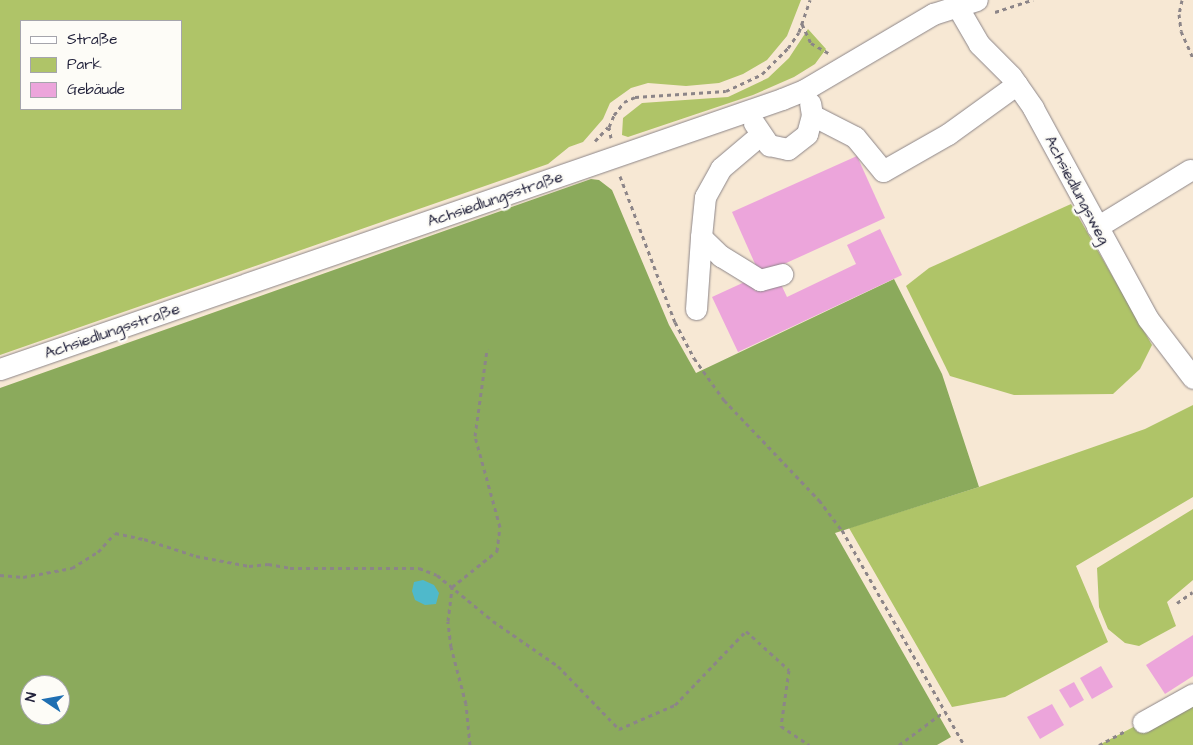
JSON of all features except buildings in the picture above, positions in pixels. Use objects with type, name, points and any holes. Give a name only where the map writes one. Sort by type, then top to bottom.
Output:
[{"type":"street","name":"Achsiedlungsweg","points":[[965,9],[984,50],[1017,84],[1148,319],[1193,378]]},
{"type":"street","name":"Achsiedlungsstraße","points":[[0,370],[750,111],[804,90],[912,25],[965,9]]},
{"type":"street","points":[[812,115],[855,137],[883,171],[948,134],[1017,84]]},
{"type":"street","points":[[750,111],[760,135],[769,145],[788,149],[808,134],[812,115],[804,90]]},
{"type":"street","points":[[696,309],[705,197],[720,168],[760,135]]},
{"type":"street","points":[[1097,227],[1190,170]]},
{"type":"street","points":[[701,237],[721,256],[760,280],[782,274]]},
{"type":"street","points":[[1143,722],[1193,694]]},
{"type":"path","points":[[610,134],[614,115],[624,102],[635,97],[709,94],[752,80],[788,48],[802,24],[810,0]]},
{"type":"path","points":[[965,9],[1032,0]]},
{"type":"path","points":[[1182,0],[1179,14],[1180,31],[1193,58]]},
{"type":"path","points":[[802,24],[811,44],[830,54]]},
{"type":"path","points":[[620,180],[675,322],[694,358],[724,400],[819,500],[842,530],[964,745]]},
{"type":"path","points":[[470,745],[466,704],[451,647],[448,621],[452,586],[497,551],[500,527],[475,436],[487,349]]},
{"type":"path","points":[[0,575],[23,577],[72,568],[98,552],[115,533],[144,539],[196,556],[249,566],[268,564],[290,568],[419,568],[437,575],[493,621],[558,666],[618,729],[675,705],[746,631],[789,670],[781,726],[809,745]]},
{"type":"path","points":[[1178,603],[1193,592]]},
{"type":"path","points":[[899,745],[945,711]]},
{"type":"path","points":[[1099,745],[1143,722]]},
{"type":"green space","points":[[0,0],[801,0],[787,36],[767,60],[743,74],[719,83],[686,86],[648,83],[631,88],[610,103],[603,119],[583,142],[569,147],[548,164],[0,355]]},
{"type":"green space","points":[[808,29],[826,49],[815,64],[794,77],[753,95],[628,137],[622,135],[623,118],[642,103],[728,97],[768,78],[789,58]]},
{"type":"green space","points":[[591,179],[599,180],[612,190],[669,325],[696,373],[894,279],[942,374],[979,487],[835,533],[951,737],[937,745],[0,745],[0,388]]},
{"type":"green space","points":[[1071,204],[1152,345],[1140,369],[1113,394],[1014,395],[950,376],[906,286],[929,268]]},
{"type":"green space","points":[[1193,405],[1193,497],[1076,566],[1108,642],[1005,697],[952,707],[849,528],[979,487],[1145,429]]},
{"type":"green space","points":[[1193,509],[1193,580],[1167,602],[1176,626],[1139,646],[1125,643],[1108,629],[1099,607],[1097,568]]},
{"type":"green space","points":[[1193,694],[1193,745],[1099,745],[1143,722]]},
{"type":"water","points":[[423,580],[434,585],[439,593],[436,604],[425,605],[415,600],[412,591],[414,582]]}]
